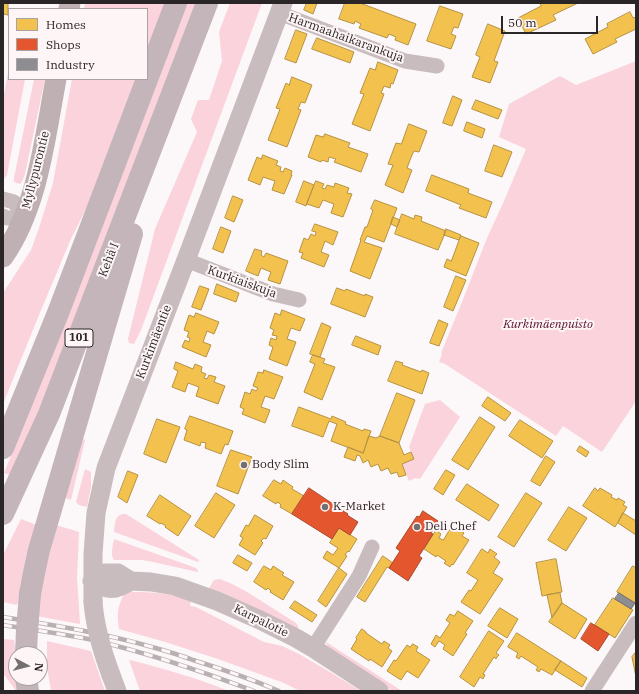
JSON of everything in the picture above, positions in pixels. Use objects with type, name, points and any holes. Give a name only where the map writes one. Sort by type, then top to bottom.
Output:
[{"type":"highway","name":"101","points":[[148,76],[176,3]]},
{"type":"highway","name":"Kehä I","points":[[3,514],[49,414],[207,3]]},
{"type":"highway","name":"101","points":[[3,448],[58,312],[147,80]]},
{"type":"highway","points":[[26,646],[30,594],[39,550],[138,214],[147,160]]},
{"type":"main road","name":"Myllypurontie","points":[[3,257],[24,217],[36,179],[56,80]]},
{"type":"street","name":"Harmaahaikarankuja","points":[[281,8],[405,60],[437,66]]},
{"type":"street","name":"Kurkimäentie","points":[[114,683],[98,634],[94,616],[92,581],[96,513],[106,468],[281,8]]},
{"type":"street","points":[[3,199],[14,202],[24,217]]},
{"type":"street","points":[[3,216],[7,218],[24,217]]},
{"type":"street","name":"Kurkiaiskuja","points":[[186,260],[273,294],[299,300]]},
{"type":"street","points":[[313,648],[359,576],[372,547]]},
{"type":"street","name":"Karpalotie","points":[[92,581],[105,573],[118,573],[131,581],[151,582],[175,586],[199,594],[237,609],[313,648],[379,691]]},
{"type":"street","points":[[592,691],[636,623]]},
{"type":"green space","points":[[85,3],[168,3],[148,56],[148,8],[84,8]]},
{"type":"green space","points":[[187,3],[198,3],[42,408],[10,475],[4,473],[50,361]]},
{"type":"green space","points":[[230,3],[262,3],[141,330],[134,344],[129,343],[128,339],[155,229],[197,132],[191,119],[198,100],[209,100],[222,61],[219,32]]},
{"type":"green space","name":"Kurkimäenpuisto","points":[[636,61],[636,401],[602,452],[563,426],[556,436],[445,364],[439,362],[441,353],[487,238],[526,149],[499,137],[509,104],[560,76],[576,85]]},
{"type":"green space","points":[[8,73],[8,80],[25,80],[7,175],[3,180],[3,99]]},
{"type":"green space","points":[[34,80],[45,80],[25,174],[20,184],[14,182]]},
{"type":"green space","points":[[72,80],[139,80],[99,183],[70,241],[3,404],[3,293],[31,250],[53,183]]},
{"type":"green space","points":[[440,400],[460,417],[420,479],[415,478],[409,481],[402,464],[414,459],[409,447],[425,404]]},
{"type":"green space","points":[[84,439],[85,440],[71,500],[63,497]]},
{"type":"green space","points":[[85,469],[91,472],[91,487],[87,507],[79,505],[76,502]]},
{"type":"green space","points":[[122,514],[126,514],[199,560],[198,562],[114,532],[116,519]]},
{"type":"green space","points":[[21,519],[39,526],[17,605],[3,602],[3,555]]},
{"type":"green space","points":[[56,525],[79,532],[77,577],[80,624],[36,616],[42,580]]},
{"type":"green space","points":[[114,539],[196,568],[198,572],[142,560],[114,560],[112,553]]},
{"type":"green space","points":[[220,579],[247,592],[296,623],[298,629],[208,590],[214,580]]},
{"type":"green space","points":[[131,592],[161,593],[191,600],[190,606],[196,607],[264,642],[282,646],[299,654],[361,691],[300,691],[284,683],[218,659],[119,629],[118,615],[120,603],[124,594]]},
{"type":"green space","points":[[3,639],[14,640],[15,646],[8,646],[8,680],[3,673]]},
{"type":"green space","points":[[47,641],[91,651],[105,691],[51,691],[48,673]]},
{"type":"green space","points":[[326,642],[402,691],[392,691],[330,651]]},
{"type":"green space","points":[[129,660],[154,666],[229,691],[140,691]]},
{"type":"green space","points":[[12,686],[18,686],[20,691],[16,691]]},
{"type":"building: Homes","points":[[3,3],[8,3],[8,15],[3,14]]},
{"type":"building: Homes","points":[[307,3],[317,3],[313,14],[304,10]]},
{"type":"building: Homes","points":[[345,3],[360,3],[416,24],[408,45],[395,40],[396,37],[389,34],[387,38],[359,28],[361,24],[355,21],[354,24],[339,19]]},
{"type":"building: Homes","points":[[540,3],[578,3],[553,15],[556,20],[526,34],[518,18],[541,6]]},
{"type":"building: Homes","points":[[440,6],[463,14],[458,28],[454,27],[451,34],[456,36],[451,49],[427,41]]},
{"type":"building: Homes","points":[[630,12],[633,18],[636,17],[636,29],[615,39],[617,42],[593,54],[585,39],[608,27],[607,24]]},
{"type":"building: Homes","points":[[488,24],[505,31],[494,61],[498,62],[490,83],[472,77],[480,57],[476,55]]},
{"type":"building: Homes","points":[[296,30],[307,34],[296,63],[285,59]]},
{"type":"building: Homes","points":[[317,38],[354,52],[350,63],[312,49]]},
{"type":"building: Homes","points":[[378,62],[398,70],[390,88],[384,86],[381,93],[384,94],[370,131],[352,124],[364,94],[360,93],[370,68],[375,70]]},
{"type":"building: Homes","points":[[292,77],[312,85],[305,103],[301,102],[298,109],[301,110],[287,147],[268,140],[280,109],[276,108],[286,83],[289,85]]},
{"type":"building: Homes","points":[[453,96],[462,100],[452,126],[443,123]]},
{"type":"building: Homes","points":[[476,100],[502,110],[498,119],[472,109]]},
{"type":"building: Homes","points":[[467,122],[485,129],[482,138],[464,131]]},
{"type":"building: Homes","points":[[409,124],[427,131],[419,152],[414,151],[412,155],[407,168],[412,170],[403,193],[385,185],[393,165],[388,164],[396,143],[401,144]]},
{"type":"building: Homes","points":[[325,134],[350,143],[348,147],[368,154],[361,172],[334,162],[336,159],[329,157],[328,162],[322,160],[321,162],[308,157],[316,135],[323,137]]},
{"type":"building: Homes","points":[[494,145],[512,152],[502,177],[485,171]]},
{"type":"building: Homes","points":[[263,155],[278,161],[276,165],[281,167],[280,171],[283,172],[285,168],[292,171],[292,175],[284,194],[272,190],[275,181],[263,177],[260,185],[248,180],[257,157],[261,159]]},
{"type":"building: Homes","points":[[432,175],[469,189],[468,193],[492,202],[486,218],[459,208],[461,205],[426,191]]},
{"type":"building: Homes","points":[[304,181],[314,185],[306,206],[296,202]]},
{"type":"building: Homes","points":[[316,181],[324,184],[322,188],[325,189],[327,185],[334,187],[335,183],[349,188],[347,193],[352,194],[343,217],[331,213],[334,204],[323,200],[319,208],[307,204]]},
{"type":"building: Homes","points":[[233,196],[243,200],[234,222],[225,218]]},
{"type":"building: Homes","points":[[375,200],[397,208],[384,242],[367,236],[364,242],[382,248],[370,279],[350,271],[360,240],[365,227],[367,227],[373,210],[371,209]]},
{"type":"building: Homes","points":[[402,214],[414,219],[415,215],[422,217],[421,221],[446,231],[438,250],[395,234]]},
{"type":"building: Homes","points":[[393,217],[400,220],[397,227],[391,224]]},
{"type":"building: Homes","points":[[315,224],[338,232],[333,245],[325,241],[321,252],[329,255],[324,267],[301,258],[303,253],[299,252],[304,238],[308,240],[311,234],[315,236],[316,232],[312,231]]},
{"type":"building: Homes","points":[[221,227],[231,231],[223,253],[213,249]]},
{"type":"building: Homes","points":[[446,229],[461,235],[459,240],[444,235]]},
{"type":"building: Homes","points":[[461,236],[479,243],[466,276],[444,267],[447,259],[451,261]]},
{"type":"building: Homes","points":[[255,249],[262,251],[261,255],[264,257],[266,253],[288,261],[280,284],[268,280],[271,272],[261,268],[258,276],[246,271]]},
{"type":"building: Homes","points":[[456,276],[466,280],[453,311],[444,307]]},
{"type":"building: Homes","points":[[217,284],[239,293],[236,302],[214,294]]},
{"type":"building: Homes","points":[[200,286],[209,289],[201,310],[192,307]]},
{"type":"building: Homes","points":[[337,288],[345,291],[346,289],[365,296],[365,294],[373,297],[365,317],[331,304]]},
{"type":"building: Homes","points":[[282,310],[305,319],[300,331],[291,328],[287,339],[296,342],[287,366],[269,359],[273,347],[269,345],[271,338],[276,340],[277,336],[272,335],[274,330],[270,328],[275,313],[280,315]]},
{"type":"building: Homes","points":[[196,313],[219,322],[214,334],[207,331],[203,342],[211,345],[206,357],[182,347],[185,340],[189,342],[190,338],[187,337],[189,332],[184,330],[189,315],[194,317]]},
{"type":"building: Homes","points":[[439,320],[448,324],[439,346],[430,343]]},
{"type":"building: Homes","points":[[322,323],[331,327],[320,357],[310,354]]},
{"type":"building: Homes","points":[[356,336],[381,346],[378,355],[352,345]]},
{"type":"building: Homes","points":[[313,355],[325,359],[323,363],[335,367],[322,400],[304,392],[315,364],[310,362]]},
{"type":"building: Homes","points":[[396,361],[403,363],[402,365],[421,372],[422,370],[429,373],[422,394],[388,381]]},
{"type":"building: Homes","points":[[176,362],[193,369],[195,364],[202,367],[201,372],[206,374],[204,378],[207,379],[209,375],[216,377],[214,382],[225,386],[218,404],[196,396],[199,387],[188,383],[185,392],[172,387],[178,371],[174,369]]},
{"type":"building: Homes","points":[[264,370],[283,377],[274,399],[265,396],[261,407],[270,410],[265,423],[242,414],[244,409],[240,407],[245,392],[250,394],[252,389],[256,391],[258,388],[253,386],[258,372],[263,373]]},
{"type":"building: Homes","points":[[397,393],[415,400],[399,443],[380,436]]},
{"type":"building: Homes","points":[[488,397],[511,413],[505,421],[482,406]]},
{"type":"building: Homes","points":[[299,407],[331,419],[332,416],[346,422],[345,424],[363,431],[364,429],[371,431],[363,453],[331,441],[337,424],[329,421],[323,437],[292,426]]},
{"type":"building: Homes","points":[[190,416],[233,431],[228,445],[225,444],[221,454],[205,448],[206,443],[201,442],[200,446],[184,440],[187,430],[185,429]]},
{"type":"building: Homes","points":[[480,417],[495,427],[468,470],[452,460]]},
{"type":"building: Homes","points":[[157,419],[180,427],[166,463],[144,454]]},
{"type":"building: Homes","points":[[520,420],[553,441],[542,458],[509,436]]},
{"type":"building: Homes","points":[[369,436],[376,438],[380,436],[399,443],[404,455],[411,452],[414,459],[402,464],[406,475],[399,477],[397,472],[391,474],[388,468],[381,471],[378,464],[371,467],[368,460],[363,463],[360,456],[357,455],[355,461],[344,457],[348,447],[363,453]]},
{"type":"building: Homes","points":[[580,446],[589,452],[586,457],[577,451]]},
{"type":"building: Homes","points":[[231,450],[252,457],[238,494],[217,486]]},
{"type":"building: Homes","points":[[546,456],[555,462],[540,486],[531,481]]},
{"type":"building: Homes","points":[[446,470],[455,475],[443,495],[434,489]]},
{"type":"building: Homes","points":[[128,471],[138,475],[127,503],[118,497]]},
{"type":"building: Homes","points":[[274,480],[281,484],[283,480],[293,487],[292,489],[304,496],[292,514],[280,507],[281,505],[279,503],[277,502],[276,504],[263,496]]},
{"type":"building: Homes","points":[[467,484],[499,505],[489,521],[456,500]]},
{"type":"building: Homes","points":[[595,488],[598,491],[600,488],[612,495],[611,497],[617,500],[618,498],[625,502],[623,505],[627,507],[615,527],[583,506]]},
{"type":"building: Homes","points":[[216,493],[235,505],[214,538],[195,526]]},
{"type":"building: Homes","points":[[526,493],[542,503],[514,547],[498,537]]},
{"type":"building: Homes","points":[[160,495],[191,516],[178,536],[165,527],[166,526],[147,516]]},
{"type":"building: Homes","points":[[569,507],[587,518],[566,551],[548,540]]},
{"type":"building: Homes","points":[[623,513],[636,521],[636,535],[618,523]]},
{"type":"building: Homes","points":[[255,515],[273,526],[266,539],[264,538],[261,541],[263,543],[255,555],[239,545],[243,538],[240,536],[246,525],[248,526]]},
{"type":"building: Homes","points":[[339,528],[357,539],[349,552],[348,551],[345,555],[347,556],[339,568],[323,558],[327,551],[333,555],[338,548],[330,543]]},
{"type":"building: Homes","points":[[451,528],[456,532],[458,529],[464,533],[462,536],[469,540],[453,565],[452,564],[450,567],[444,563],[446,561],[437,555],[436,557],[424,549],[436,530],[441,534],[439,538],[443,540]]},
{"type":"building: Homes","points":[[482,549],[488,553],[490,549],[497,554],[494,557],[500,562],[493,573],[503,579],[480,614],[461,602],[478,580],[467,573]]},
{"type":"building: Homes","points":[[238,555],[252,563],[247,571],[233,563]]},
{"type":"building: Homes","points":[[383,556],[393,563],[389,568],[387,567],[365,602],[357,597]]},
{"type":"building: Homes","points":[[556,559],[562,592],[542,596],[536,563]]},
{"type":"building: Homes","points":[[264,566],[271,570],[273,566],[284,573],[282,575],[294,582],[283,600],[270,592],[271,591],[268,588],[266,590],[254,582]]},
{"type":"building: Homes","points":[[633,566],[636,568],[636,604],[617,592]]},
{"type":"building: Homes","points":[[339,568],[347,574],[326,607],[318,601]]},
{"type":"building: Homes","points":[[560,593],[562,603],[552,618],[547,595]]},
{"type":"building: Homes","points":[[613,598],[633,610],[615,638],[595,625]]},
{"type":"building: Homes","points":[[295,601],[317,615],[312,622],[290,608]]},
{"type":"building: Homes","points":[[562,603],[587,619],[575,639],[549,622]]},
{"type":"building: Homes","points":[[500,608],[518,619],[507,638],[488,626]]},
{"type":"building: Homes","points":[[458,611],[473,621],[465,633],[467,634],[453,656],[443,649],[445,645],[439,641],[435,647],[431,644],[436,635],[440,638],[450,623],[446,620],[450,614],[454,616]]},
{"type":"building: Homes","points":[[362,629],[382,644],[384,641],[390,645],[388,648],[392,651],[382,667],[370,659],[369,661],[351,649]]},
{"type":"building: Homes","points":[[489,631],[504,641],[496,653],[499,655],[496,659],[494,657],[483,674],[485,675],[483,679],[480,677],[474,687],[460,677]]},
{"type":"building: Homes","points":[[517,633],[561,661],[552,675],[541,669],[539,672],[536,670],[538,667],[521,656],[519,659],[516,657],[518,653],[508,647]]},
{"type":"building: Homes","points":[[413,644],[418,647],[416,651],[430,660],[418,678],[407,671],[401,680],[387,671],[407,645],[410,647]]},
{"type":"building: Homes","points":[[636,652],[636,677],[632,657]]},
{"type":"building: Homes","points":[[561,661],[587,678],[582,687],[555,670]]},
{"type":"building: Shops","points":[[309,488],[358,522],[350,535],[339,528],[332,539],[292,514]]},
{"type":"building: Shops","points":[[423,511],[438,521],[431,533],[433,534],[419,556],[422,558],[408,581],[389,568],[400,551],[396,548],[417,516],[419,517]]},
{"type":"building: Shops","points":[[591,623],[609,634],[598,651],[581,639]]},
{"type":"building: Industry","points":[[619,593],[635,603],[631,609],[615,599]]},
{"type":"railway","points":[[3,617],[78,630],[134,642],[173,653],[258,682],[279,691]]},
{"type":"railway","points":[[3,625],[82,638],[114,645],[214,676],[254,691]]},
{"type":"place","name":"Body Slim","points":[[244,465]]},
{"type":"place","name":"K-Market","points":[[325,507]]},
{"type":"place","name":"Deli Chef","points":[[417,527]]}]
